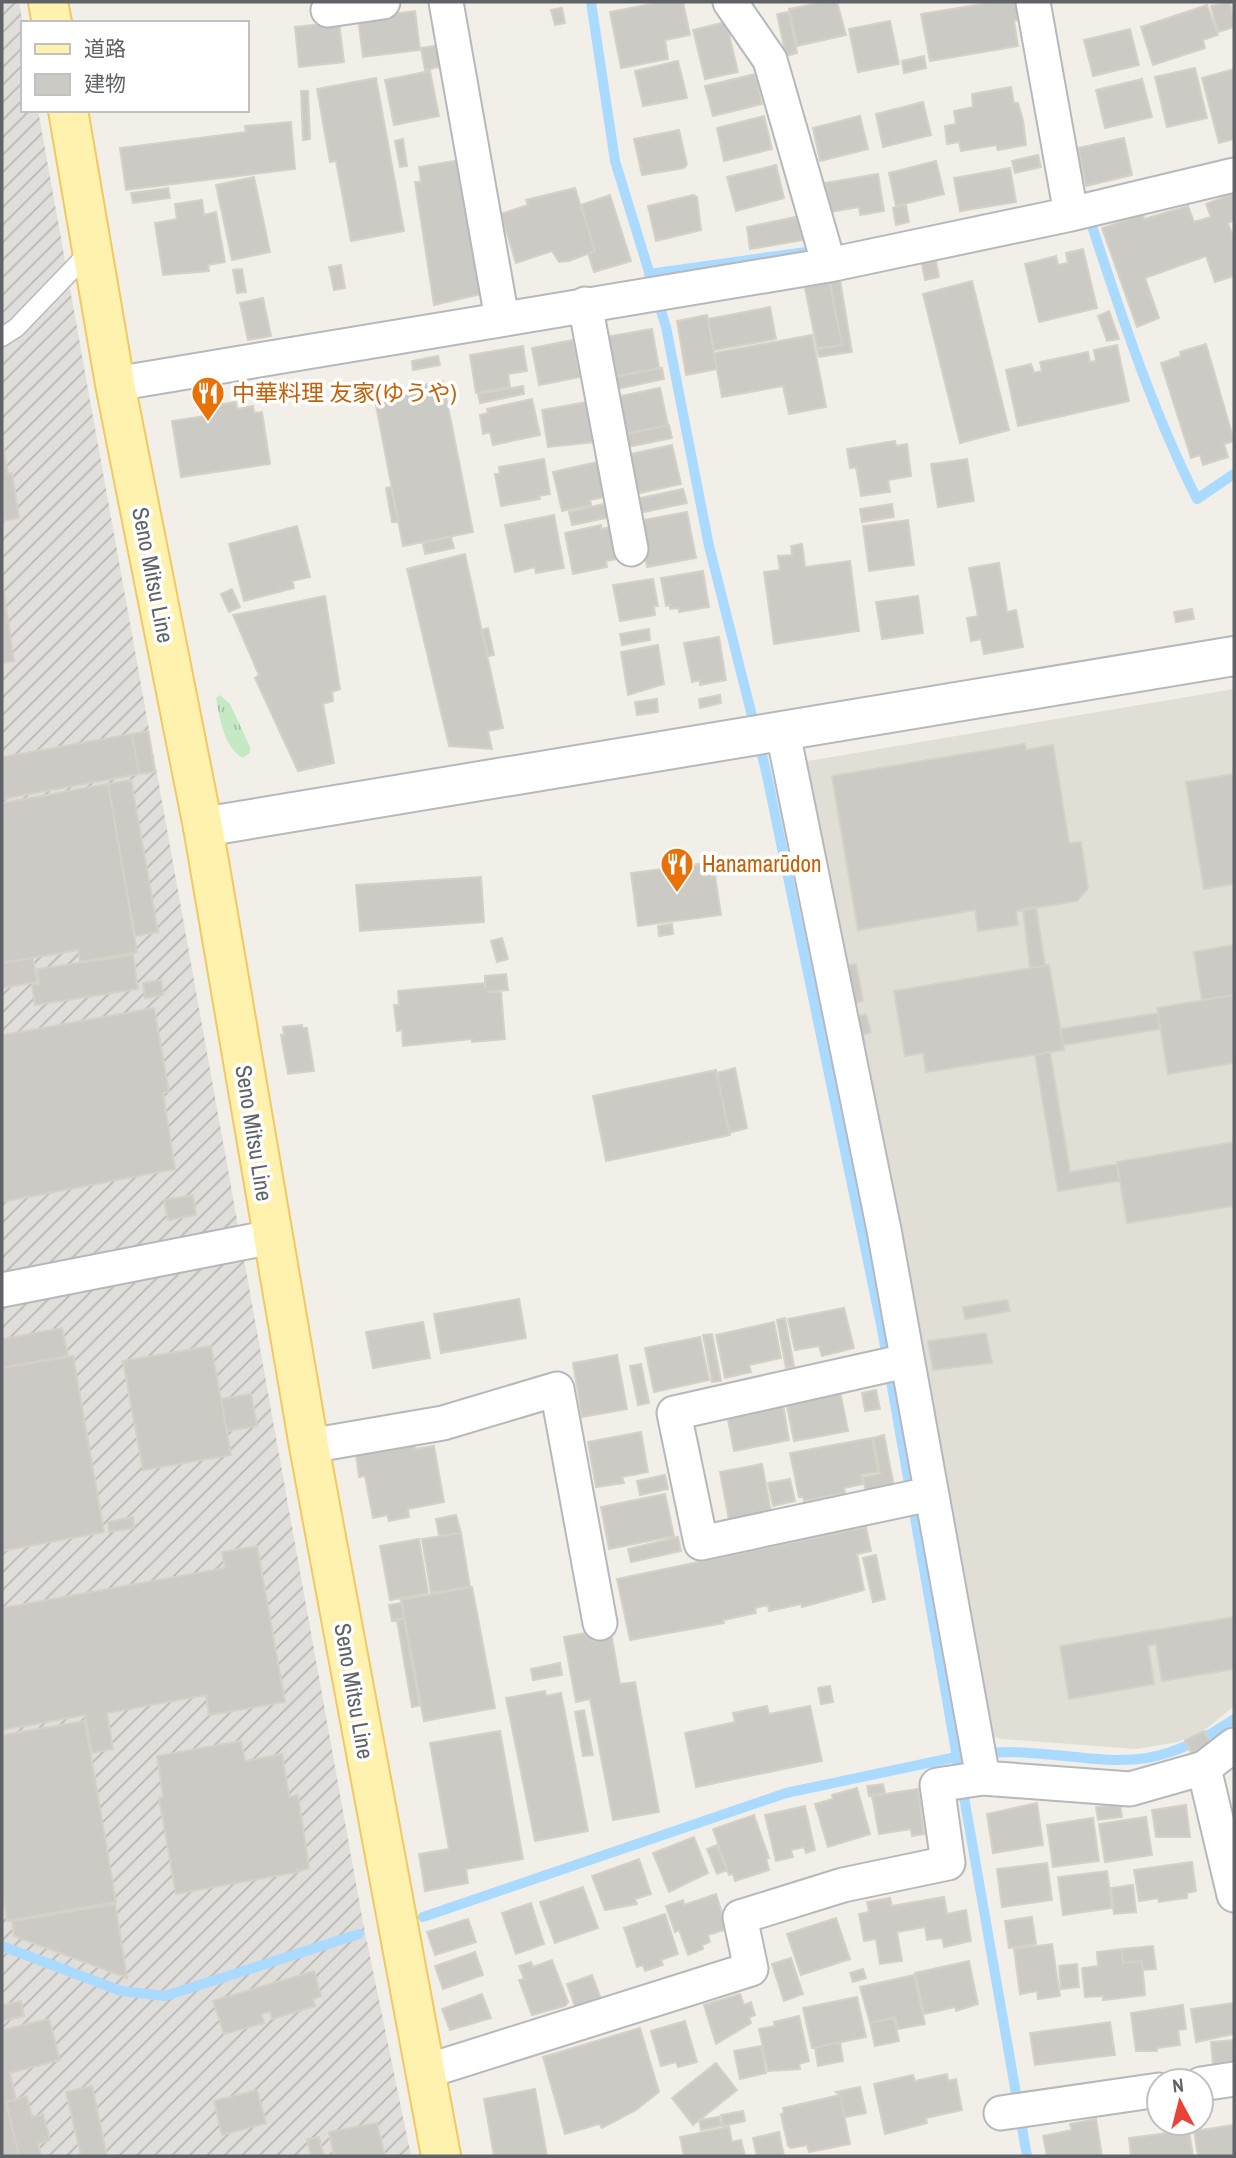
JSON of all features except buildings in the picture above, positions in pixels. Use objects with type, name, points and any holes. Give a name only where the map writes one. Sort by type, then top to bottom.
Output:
[{"type":"main road","points":[[48,2],[52,21]]},
{"type":"main road","name":"Seno Mitsu Line","points":[[68,112],[115,384],[203,827],[309,1446],[441,2156]]},
{"type":"street","points":[[328,10],[383,2]]},
{"type":"street","points":[[446,2],[502,319]]},
{"type":"street","points":[[730,2],[770,61],[826,253]]},
{"type":"street","points":[[1033,2],[1076,205]]},
{"type":"street","points":[[115,384],[657,292],[826,253],[1234,175]]},
{"type":"street","points":[[585,304],[631,548]]},
{"type":"street","points":[[203,827],[766,736],[1234,656]]},
{"type":"street","points":[[766,736],[884,1230],[892,1365],[972,1770]]},
{"type":"street","points":[[2,1290],[272,1237]]},
{"type":"street","points":[[892,1365],[674,1413],[701,1543],[916,1497]]},
{"type":"street","points":[[309,1446],[443,1423],[557,1389],[600,1623]]},
{"type":"street","points":[[424,2072],[751,1969],[740,1917],[844,1885],[947,1863],[937,1785],[972,1770],[1130,1789],[1204,1768],[1234,1745]]},
{"type":"street","points":[[1204,1768],[1234,1895]]},
{"type":"street","points":[[1215,2082],[1234,2079]]},
{"type":"street","points":[[1016,2111],[1145,2092]]},
{"type":"lane","points":[[2,337],[16,328],[92,249]]},
{"type":"shaded area","points":[[2,2],[19,2],[22,21],[21,112],[38,112],[362,1917],[411,2156],[2,2156]]},
{"type":"shaded area","points":[[1234,689],[1234,1706],[1206,1729],[1178,1742],[1137,1749],[1002,1739],[986,1734],[802,762]]},
{"type":"green space","points":[[220,695],[230,704],[250,747],[250,753],[243,758],[231,747],[224,732],[216,698]]},
{"type":"waterway","points":[[591,2],[615,161],[666,327],[709,546],[766,771],[881,1324],[1027,2156]]},
{"type":"waterway","points":[[1088,214],[1151,394],[1197,499],[1234,474]]},
{"type":"waterway","points":[[649,274],[813,251]]},
{"type":"waterway","points":[[981,1754],[1022,1752],[1107,1760],[1147,1758],[1193,1743],[1234,1719]]},
{"type":"waterway","points":[[423,1917],[786,1793],[961,1756]]},
{"type":"waterway","points":[[2,1946],[121,1991],[165,1996],[359,1934]]},
{"type":"place","name":"中華料理 友家(ゆうや)","points":[[208,423]]},
{"type":"place","name":"Hanamarūdon","points":[[677,894]]}]
